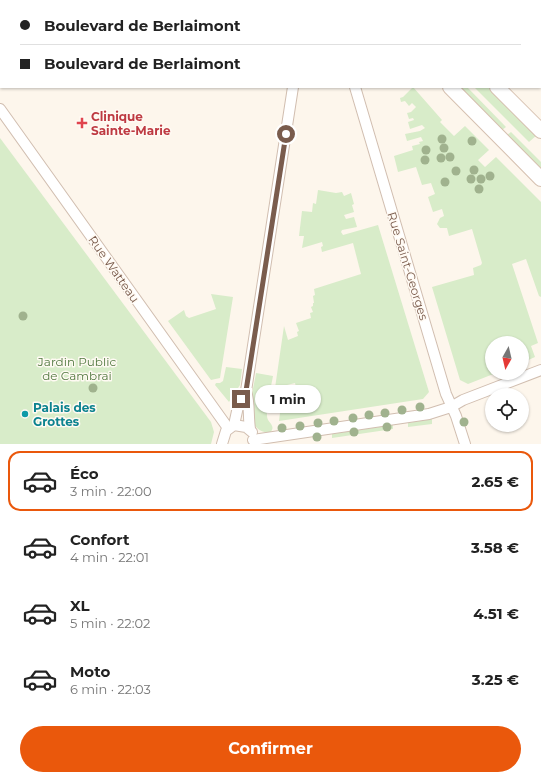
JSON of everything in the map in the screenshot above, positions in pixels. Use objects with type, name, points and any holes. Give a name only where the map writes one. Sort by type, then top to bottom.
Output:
[{"type":"main road","points":[[451,88],[541,179]]},
{"type":"main road","points":[[498,88],[541,132]]},
{"type":"street","points":[[222,444],[224,435],[231,427],[240,402],[246,391],[294,88]]},
{"type":"street","name":"Rue Saint-Georges","points":[[355,88],[446,394],[458,420],[465,444]]},
{"type":"street","name":"Rue Watteau","points":[[0,109],[231,427]]},
{"type":"street","points":[[246,391],[249,403],[248,418],[253,442],[429,414],[451,407],[463,400],[540,373]]},
{"type":"street","points":[[231,427],[240,425],[250,429]]},
{"type":"green space","points":[[414,88],[442,120],[440,122],[454,136],[465,126],[489,150],[478,160],[485,167],[496,157],[541,202],[541,297],[539,296],[526,259],[512,264],[538,343],[531,346],[535,357],[529,360],[529,336],[485,336],[485,377],[468,384],[460,380],[432,287],[474,275],[473,268],[481,265],[482,263],[472,229],[449,236],[447,228],[440,228],[437,224],[440,218],[444,216],[442,209],[433,212],[428,197],[435,194],[431,183],[422,185],[416,167],[398,172],[394,156],[413,150],[412,146],[420,144],[419,142],[423,141],[421,137],[407,141],[405,134],[420,131],[425,128],[422,125],[410,129],[408,122],[414,120],[413,118],[409,119],[407,113],[411,112],[416,107],[412,103],[409,106],[405,101],[401,102],[400,98]]},
{"type":"green space","points":[[459,88],[468,88],[506,127],[502,130]]},
{"type":"green space","points":[[475,88],[490,88],[537,135],[529,142]]},
{"type":"green space","points":[[511,132],[541,162],[541,169],[507,135]]},
{"type":"green space","name":"Jardin Public de Cambrai","points":[[0,138],[211,422],[214,432],[211,444],[0,444]]},
{"type":"green space","points":[[318,190],[336,193],[342,192],[344,196],[351,193],[354,204],[352,205],[354,212],[344,215],[346,219],[354,217],[357,227],[342,230],[341,232],[343,235],[378,225],[429,392],[423,399],[279,421],[283,388],[286,390],[296,387],[295,383],[275,388],[284,326],[288,340],[298,336],[297,332],[299,331],[296,323],[311,318],[310,313],[313,312],[311,307],[314,303],[313,296],[315,295],[314,289],[361,274],[353,243],[322,252],[322,242],[302,248],[304,236],[299,236],[302,211],[312,212],[313,203],[316,204]]},
{"type":"green space","points":[[211,294],[233,297],[220,378],[211,380],[168,321],[184,310],[186,316],[189,318],[216,309]]},
{"type":"green space","points":[[226,367],[242,369],[240,385],[229,402],[215,385],[216,383],[223,381]]},
{"type":"green space","points":[[256,373],[273,376],[267,411],[267,418],[272,426],[270,433],[261,431],[255,425],[252,418],[251,400]]},
{"type":"green space","points":[[432,419],[432,424],[408,427],[408,423]]},
{"type":"green space","points":[[393,425],[393,429],[332,438],[332,434]]},
{"type":"place","name":"Clinique Sainte-Marie","points":[[82,123]]},
{"type":"place","name":"Palais des Grottes","points":[[25,414]]},
{"type":"route","points":[[241,399],[246,391],[258,321],[286,134]]}]
